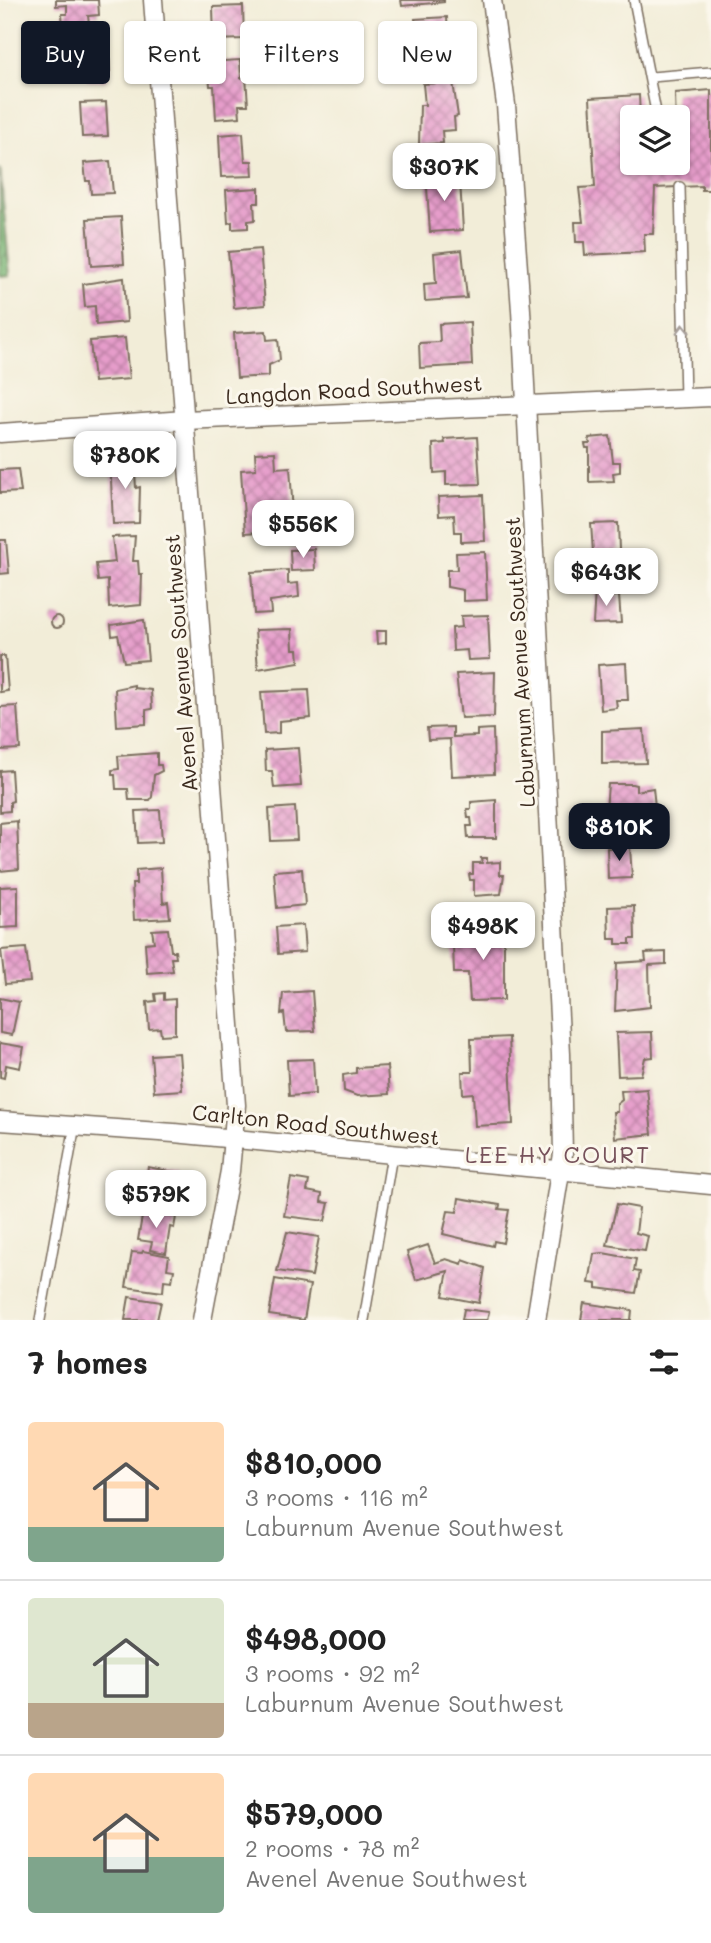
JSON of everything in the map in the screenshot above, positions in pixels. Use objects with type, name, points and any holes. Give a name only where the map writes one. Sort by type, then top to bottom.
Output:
[{"type":"street","name":"Avenel Avenue Southwest","points":[[153,0],[236,1105],[234,1139],[202,1320]]},
{"type":"street","name":"Laburnum Avenue Southwest","points":[[492,0],[506,105],[527,403],[560,1041],[561,1172],[536,1320]]},
{"type":"street","name":"Langdon Road Southwest","points":[[0,433],[185,420],[711,397]]},
{"type":"street","name":"Carlton Road Southwest","points":[[0,1121],[234,1139],[711,1185]]},
{"type":"lane","points":[[634,0],[655,105]]},
{"type":"lane","points":[[651,77],[711,72]]},
{"type":"lane","points":[[680,187],[685,398]]},
{"type":"lane","points":[[40,1320],[75,1125]]},
{"type":"lane","points":[[364,1320],[392,1155]]},
{"type":"green space","points":[[0,168],[10,275],[0,276]]},
{"type":"building","points":[[56,0],[98,0],[99,15],[88,16],[89,21],[63,21],[62,14],[67,14],[67,5],[56,6]]},
{"type":"building","points":[[401,0],[444,0],[444,2],[402,6]]},
{"type":"building","points":[[243,6],[240,39],[226,40],[226,21],[213,21],[213,7]]},
{"type":"building","points":[[447,17],[447,21],[415,21]]},
{"type":"building","points":[[240,60],[240,84],[246,84],[248,105],[239,105],[240,117],[216,119],[214,86],[210,84],[226,84],[226,61]]},
{"type":"building","points":[[423,84],[453,84],[458,116],[454,117],[455,130],[442,131],[443,143],[419,145],[420,105],[425,105]]},
{"type":"building","points":[[711,90],[711,190],[702,190],[702,186],[655,188],[653,234],[644,234],[645,252],[585,255],[584,242],[576,242],[575,222],[583,222],[579,188],[595,187],[590,98],[639,95],[639,105],[620,105],[620,175],[690,175],[690,105],[675,105],[675,93]]},
{"type":"building","points":[[106,102],[108,136],[82,137],[80,103]]},
{"type":"building","points":[[243,133],[245,161],[252,161],[253,176],[221,177],[219,135]]},
{"type":"building","points":[[110,161],[113,193],[91,194],[84,163]]},
{"type":"building","points":[[452,172],[452,181],[460,181],[463,230],[430,232],[426,173]]},
{"type":"building","points":[[259,188],[259,203],[254,203],[255,220],[248,221],[248,228],[232,229],[232,222],[228,223],[226,190]]},
{"type":"building","points":[[121,217],[124,264],[91,266],[87,219]]},
{"type":"building","points":[[260,249],[265,305],[234,308],[228,252]]},
{"type":"building","points":[[462,250],[467,298],[425,301],[424,284],[436,283],[434,253]]},
{"type":"building","points":[[124,278],[127,322],[96,325],[95,306],[85,307],[83,284]]},
{"type":"building","points":[[470,322],[472,365],[420,368],[419,343],[440,342],[439,324]]},
{"type":"building","points":[[266,331],[267,340],[278,339],[280,360],[269,365],[269,376],[237,378],[234,333]]},
{"type":"building","points":[[125,338],[129,379],[94,382],[90,341]]},
{"type":"building","points":[[610,436],[613,462],[620,462],[620,472],[613,473],[614,481],[589,482],[589,448],[586,448],[585,444],[590,444],[589,438]]},
{"type":"building","points":[[477,437],[480,484],[446,485],[446,472],[434,473],[433,444],[445,443],[444,439]]},
{"type":"building","points":[[275,452],[276,468],[290,467],[294,530],[245,533],[241,470],[256,469],[255,453]]},
{"type":"building","points":[[134,456],[136,488],[140,487],[139,523],[113,524],[110,458]]},
{"type":"building","points":[[18,469],[21,492],[0,493],[0,470]]},
{"type":"building","points":[[483,495],[485,541],[461,542],[461,532],[455,532],[454,515],[439,516],[438,497]]},
{"type":"building","points":[[618,523],[619,550],[593,552],[591,524]]},
{"type":"building","points":[[135,536],[133,561],[138,561],[139,574],[142,574],[141,605],[109,608],[108,580],[98,581],[96,564],[115,562],[112,537]]},
{"type":"building","points":[[0,540],[6,540],[9,573],[0,574]]},
{"type":"building","points":[[314,549],[315,570],[291,571],[290,550]]},
{"type":"building","points":[[485,552],[487,600],[463,601],[463,590],[447,587],[447,570],[457,570],[456,553]]},
{"type":"building","points":[[288,570],[288,584],[298,583],[299,597],[270,601],[271,613],[254,614],[251,572]]},
{"type":"building","points":[[609,588],[609,596],[619,596],[621,623],[593,624],[595,589]]},
{"type":"building","points":[[488,615],[490,659],[468,660],[467,650],[453,651],[452,628],[462,627],[461,616]]},
{"type":"building","points":[[57,616],[63,622],[57,628],[51,622]]},
{"type":"building","points":[[144,620],[148,660],[124,662],[118,635],[112,636],[111,625]]},
{"type":"building","points":[[292,629],[293,649],[298,649],[299,662],[258,669],[255,630]]},
{"type":"building","points":[[376,631],[386,631],[386,643],[377,644]]},
{"type":"building","points":[[0,656],[5,656],[8,691],[0,692]]},
{"type":"building","points":[[626,663],[628,700],[616,700],[617,708],[601,710],[598,665]]},
{"type":"building","points":[[495,672],[494,717],[461,718],[456,674]]},
{"type":"building","points":[[134,685],[134,688],[151,690],[152,709],[146,710],[146,724],[117,726],[115,689]]},
{"type":"building","points":[[309,690],[311,718],[279,721],[279,733],[264,734],[261,692]]},
{"type":"building","points":[[17,706],[20,749],[0,750],[0,707]]},
{"type":"building","points":[[453,727],[453,737],[477,736],[477,730],[493,729],[494,774],[452,776],[450,739],[428,740],[427,728]]},
{"type":"building","points":[[644,729],[646,763],[602,764],[602,731]]},
{"type":"building","points":[[298,748],[301,786],[274,788],[272,771],[266,771],[265,750]]},
{"type":"building","points":[[157,753],[157,765],[161,765],[162,771],[154,775],[152,797],[150,800],[129,800],[128,789],[116,789],[115,775],[112,775],[112,770],[119,769],[118,756]]},
{"type":"building","points":[[11,770],[13,801],[10,802],[10,811],[0,812],[0,771]]},
{"type":"building","points":[[608,784],[636,785],[636,791],[653,788],[657,825],[612,829],[605,826]]},
{"type":"building","points":[[496,800],[496,838],[468,838],[467,826],[472,826],[467,809],[471,809],[471,802]]},
{"type":"building","points":[[295,807],[297,840],[271,841],[269,809]]},
{"type":"building","points":[[160,810],[162,842],[138,843],[136,811]]},
{"type":"building","points":[[17,821],[19,869],[0,871],[0,823]]},
{"type":"building","points":[[630,847],[632,878],[608,879],[607,848]]},
{"type":"building","points":[[481,858],[487,858],[487,863],[500,862],[500,875],[504,875],[501,894],[474,896],[474,880],[470,880],[469,874],[473,874],[473,863],[482,863]]},
{"type":"building","points":[[161,868],[163,903],[168,902],[170,918],[134,920],[132,884],[136,884],[136,870]]},
{"type":"building","points":[[302,869],[305,905],[277,908],[274,871]]},
{"type":"building","points":[[18,886],[18,927],[0,928],[0,887]]},
{"type":"building","points":[[634,906],[635,939],[630,939],[630,944],[616,944],[616,939],[609,939],[608,907]]},
{"type":"building","points":[[501,919],[501,939],[504,939],[504,1000],[470,1001],[468,973],[454,973],[453,944],[477,940],[476,921]]},
{"type":"building","points":[[303,925],[305,952],[278,954],[276,927]]},
{"type":"building","points":[[168,929],[171,951],[175,951],[176,958],[171,958],[173,971],[147,973],[145,943],[154,942],[152,930]]},
{"type":"building","points":[[26,948],[30,982],[5,984],[1,950]]},
{"type":"building","points":[[666,952],[666,964],[649,965],[650,1007],[615,1011],[617,963],[646,961],[645,953]]},
{"type":"building","points":[[312,991],[315,1031],[286,1032],[284,1013],[281,1014],[283,993]]},
{"type":"building","points":[[164,993],[164,1000],[175,999],[175,1034],[161,1035],[160,1028],[149,1029],[147,1002],[156,1001],[155,994]]},
{"type":"building","points":[[0,998],[19,1002],[12,1035],[0,1033]]},
{"type":"building","points":[[652,1032],[653,1057],[645,1058],[641,1075],[618,1076],[616,1033]]},
{"type":"building","points":[[509,1037],[513,1124],[475,1126],[473,1093],[463,1094],[462,1072],[472,1072],[471,1039]]},
{"type":"building","points":[[0,1043],[24,1047],[20,1068],[6,1065],[4,1078],[0,1077]]},
{"type":"building","points":[[179,1053],[182,1090],[154,1092],[151,1055]]},
{"type":"building","points":[[313,1059],[315,1094],[289,1096],[287,1060]]},
{"type":"building","points":[[387,1066],[389,1094],[357,1096],[344,1091],[343,1075],[356,1073],[356,1068]]},
{"type":"building","points":[[647,1089],[652,1134],[615,1138],[613,1112],[617,1112],[617,1104],[622,1100],[621,1091]]},
{"type":"building","points":[[148,1167],[179,1173],[173,1203],[143,1197]]},
{"type":"building","points":[[291,1178],[309,1181],[307,1191],[322,1194],[321,1202],[329,1203],[325,1221],[284,1216]]},
{"type":"building","points":[[459,1198],[500,1205],[499,1209],[509,1210],[503,1243],[494,1241],[493,1246],[443,1234],[448,1211],[457,1212]]},
{"type":"building","points":[[617,1204],[639,1208],[636,1233],[648,1236],[645,1251],[607,1245]]},
{"type":"building","points":[[143,1211],[176,1217],[174,1228],[170,1227],[166,1253],[150,1250],[152,1242],[138,1240]]},
{"type":"building","points":[[287,1232],[319,1237],[312,1276],[277,1271]]},
{"type":"building","points":[[428,1245],[435,1263],[446,1259],[462,1264],[463,1260],[485,1268],[479,1303],[443,1296],[448,1271],[416,1280],[407,1252]]},
{"type":"building","points":[[143,1251],[169,1256],[167,1269],[174,1270],[172,1281],[164,1280],[163,1292],[126,1287],[132,1252]]},
{"type":"building","points":[[594,1254],[636,1259],[634,1271],[640,1272],[636,1293],[597,1288],[597,1284],[589,1283]]},
{"type":"building","points":[[275,1279],[310,1285],[304,1320],[269,1315]]},
{"type":"building","points":[[129,1297],[161,1302],[157,1320],[125,1320]]},
{"type":"building","points":[[584,1303],[632,1310],[631,1320],[581,1320]]},
{"type":"building","points":[[464,1309],[489,1312],[487,1320],[462,1320]]},
{"type":"district","name":"LEE HY COURT","points":[[558,1154]]}]
